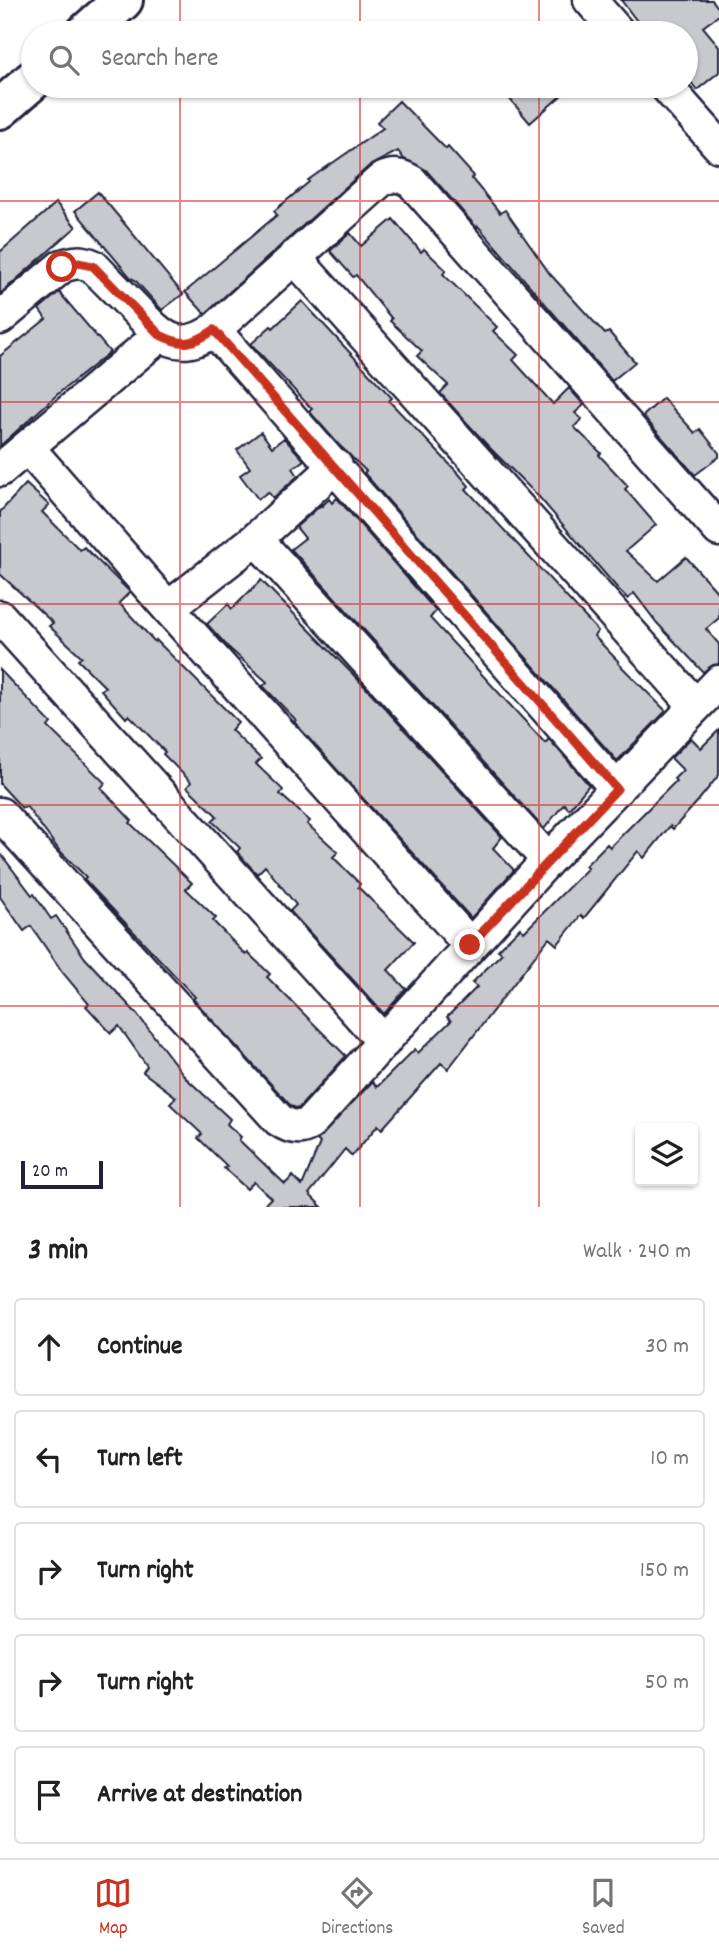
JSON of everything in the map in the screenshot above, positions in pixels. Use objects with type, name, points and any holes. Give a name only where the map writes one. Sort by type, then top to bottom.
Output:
[{"type":"street","points":[[99,21],[123,0]]},
{"type":"street","points":[[590,0],[608,21]]},
{"type":"street","points":[[0,109],[21,91]]},
{"type":"street","points":[[677,98],[719,146]]},
{"type":"street","points":[[0,318],[62,267],[73,262],[84,262],[93,266],[160,335],[171,340],[199,340],[214,330],[381,180],[396,175],[412,182],[719,530]]},
{"type":"street","points":[[294,257],[695,705]]},
{"type":"street","points":[[214,330],[617,789]]},
{"type":"street","points":[[0,470],[160,335]]},
{"type":"street","points":[[27,447],[167,608],[470,945]]},
{"type":"street","points":[[167,608],[256,539],[336,466]]},
{"type":"street","points":[[256,539],[548,860]]},
{"type":"street","points":[[0,617],[384,1042]]},
{"type":"street","points":[[0,814],[279,1120],[287,1125],[303,1127],[309,1124],[548,860],[719,682]]},
{"type":"building","points":[[621,0],[712,0],[719,9],[719,15],[703,27],[719,46],[719,72],[698,89],[698,21],[637,21]]},
{"type":"building","points":[[509,98],[558,98],[530,123]]},
{"type":"building","points":[[399,101],[446,149],[448,147],[474,176],[471,178],[500,213],[505,210],[550,274],[605,334],[609,332],[635,362],[612,381],[426,170],[404,159],[398,151],[369,166],[205,314],[185,292],[277,215],[274,211],[309,182],[308,180],[383,128],[377,122]]},
{"type":"building","points":[[98,192],[183,294],[162,310],[131,278],[75,211]]},
{"type":"building","points":[[56,203],[76,227],[0,294],[0,252]]},
{"type":"building","points":[[393,219],[421,252],[424,249],[446,270],[443,274],[497,327],[493,331],[518,355],[513,360],[553,404],[569,388],[584,405],[575,413],[582,419],[574,427],[601,453],[599,455],[628,486],[625,489],[656,525],[626,551],[658,581],[686,557],[719,594],[719,618],[706,629],[719,644],[719,664],[703,672],[657,623],[634,593],[628,599],[618,589],[539,497],[440,393],[448,385],[417,356],[422,351],[390,321],[392,319],[356,275],[353,277],[330,251],[350,233],[361,246]]},
{"type":"building","points":[[59,292],[110,352],[0,446],[0,356],[46,319],[39,309]]},
{"type":"building","points":[[302,301],[392,398],[389,401],[459,474],[469,486],[466,489],[598,631],[594,636],[666,711],[617,761],[364,473],[366,471],[309,411],[312,409],[251,344]]},
{"type":"building","points":[[663,398],[695,433],[700,429],[719,453],[719,457],[695,475],[643,416]]},
{"type":"building","points":[[261,432],[272,447],[284,438],[304,460],[293,468],[298,476],[273,498],[268,492],[258,499],[240,475],[250,468],[237,450]]},
{"type":"building","points":[[26,484],[49,505],[42,512],[80,550],[84,547],[130,592],[119,603],[155,642],[156,640],[238,722],[231,730],[261,759],[256,764],[283,790],[280,794],[310,821],[307,824],[338,852],[333,857],[360,884],[358,887],[414,942],[388,970],[406,989],[384,1014],[290,911],[296,905],[265,866],[257,874],[237,852],[240,848],[212,821],[217,816],[187,787],[191,782],[129,715],[126,718],[101,690],[105,687],[78,660],[82,657],[49,626],[53,623],[0,574],[0,512]]},
{"type":"building","points":[[337,498],[436,611],[430,618],[545,743],[549,739],[589,785],[569,809],[564,804],[544,829],[291,549],[305,538],[296,527],[329,499],[332,503]]},
{"type":"building","points":[[261,580],[372,694],[502,837],[493,848],[514,870],[471,918],[294,722],[296,720],[263,686],[267,682],[207,624],[228,604],[232,609]]},
{"type":"building","points":[[0,670],[51,723],[48,727],[105,783],[101,788],[132,821],[130,823],[192,883],[186,889],[216,918],[213,921],[246,955],[248,953],[270,974],[267,977],[346,1056],[298,1109],[291,1106],[193,999],[195,997],[84,879],[86,877],[59,850],[26,806],[22,808],[0,784]]},
{"type":"building","points":[[719,730],[719,775],[698,801],[673,829],[670,826],[644,858],[638,851],[584,918],[581,915],[557,945],[549,938],[448,1069],[441,1063],[382,1129],[378,1125],[352,1156],[345,1149],[309,1194],[322,1207],[262,1207],[271,1198],[254,1182],[247,1189],[224,1168],[227,1166],[198,1138],[202,1134],[170,1104],[176,1097],[143,1072],[147,1066],[119,1026],[111,1033],[86,1006],[89,1004],[63,973],[31,926],[24,931],[0,897],[0,853],[51,919],[56,916],[85,958],[137,1014],[186,1078],[230,1119],[227,1124],[241,1137],[239,1140],[285,1184],[293,1176],[302,1186],[320,1143],[317,1140],[372,1082],[377,1087],[415,1049],[418,1053],[451,1021],[447,1017],[477,987],[472,983],[502,953],[498,950],[520,928],[524,932],[588,868],[585,866],[607,844],[610,847],[676,781],[674,779],[683,770],[671,758],[691,738],[701,748]]},
{"type":"route","points":[[62,267],[73,262],[84,262],[93,266],[160,335],[171,340],[182,343],[199,340],[214,330],[617,789],[470,945]]}]
